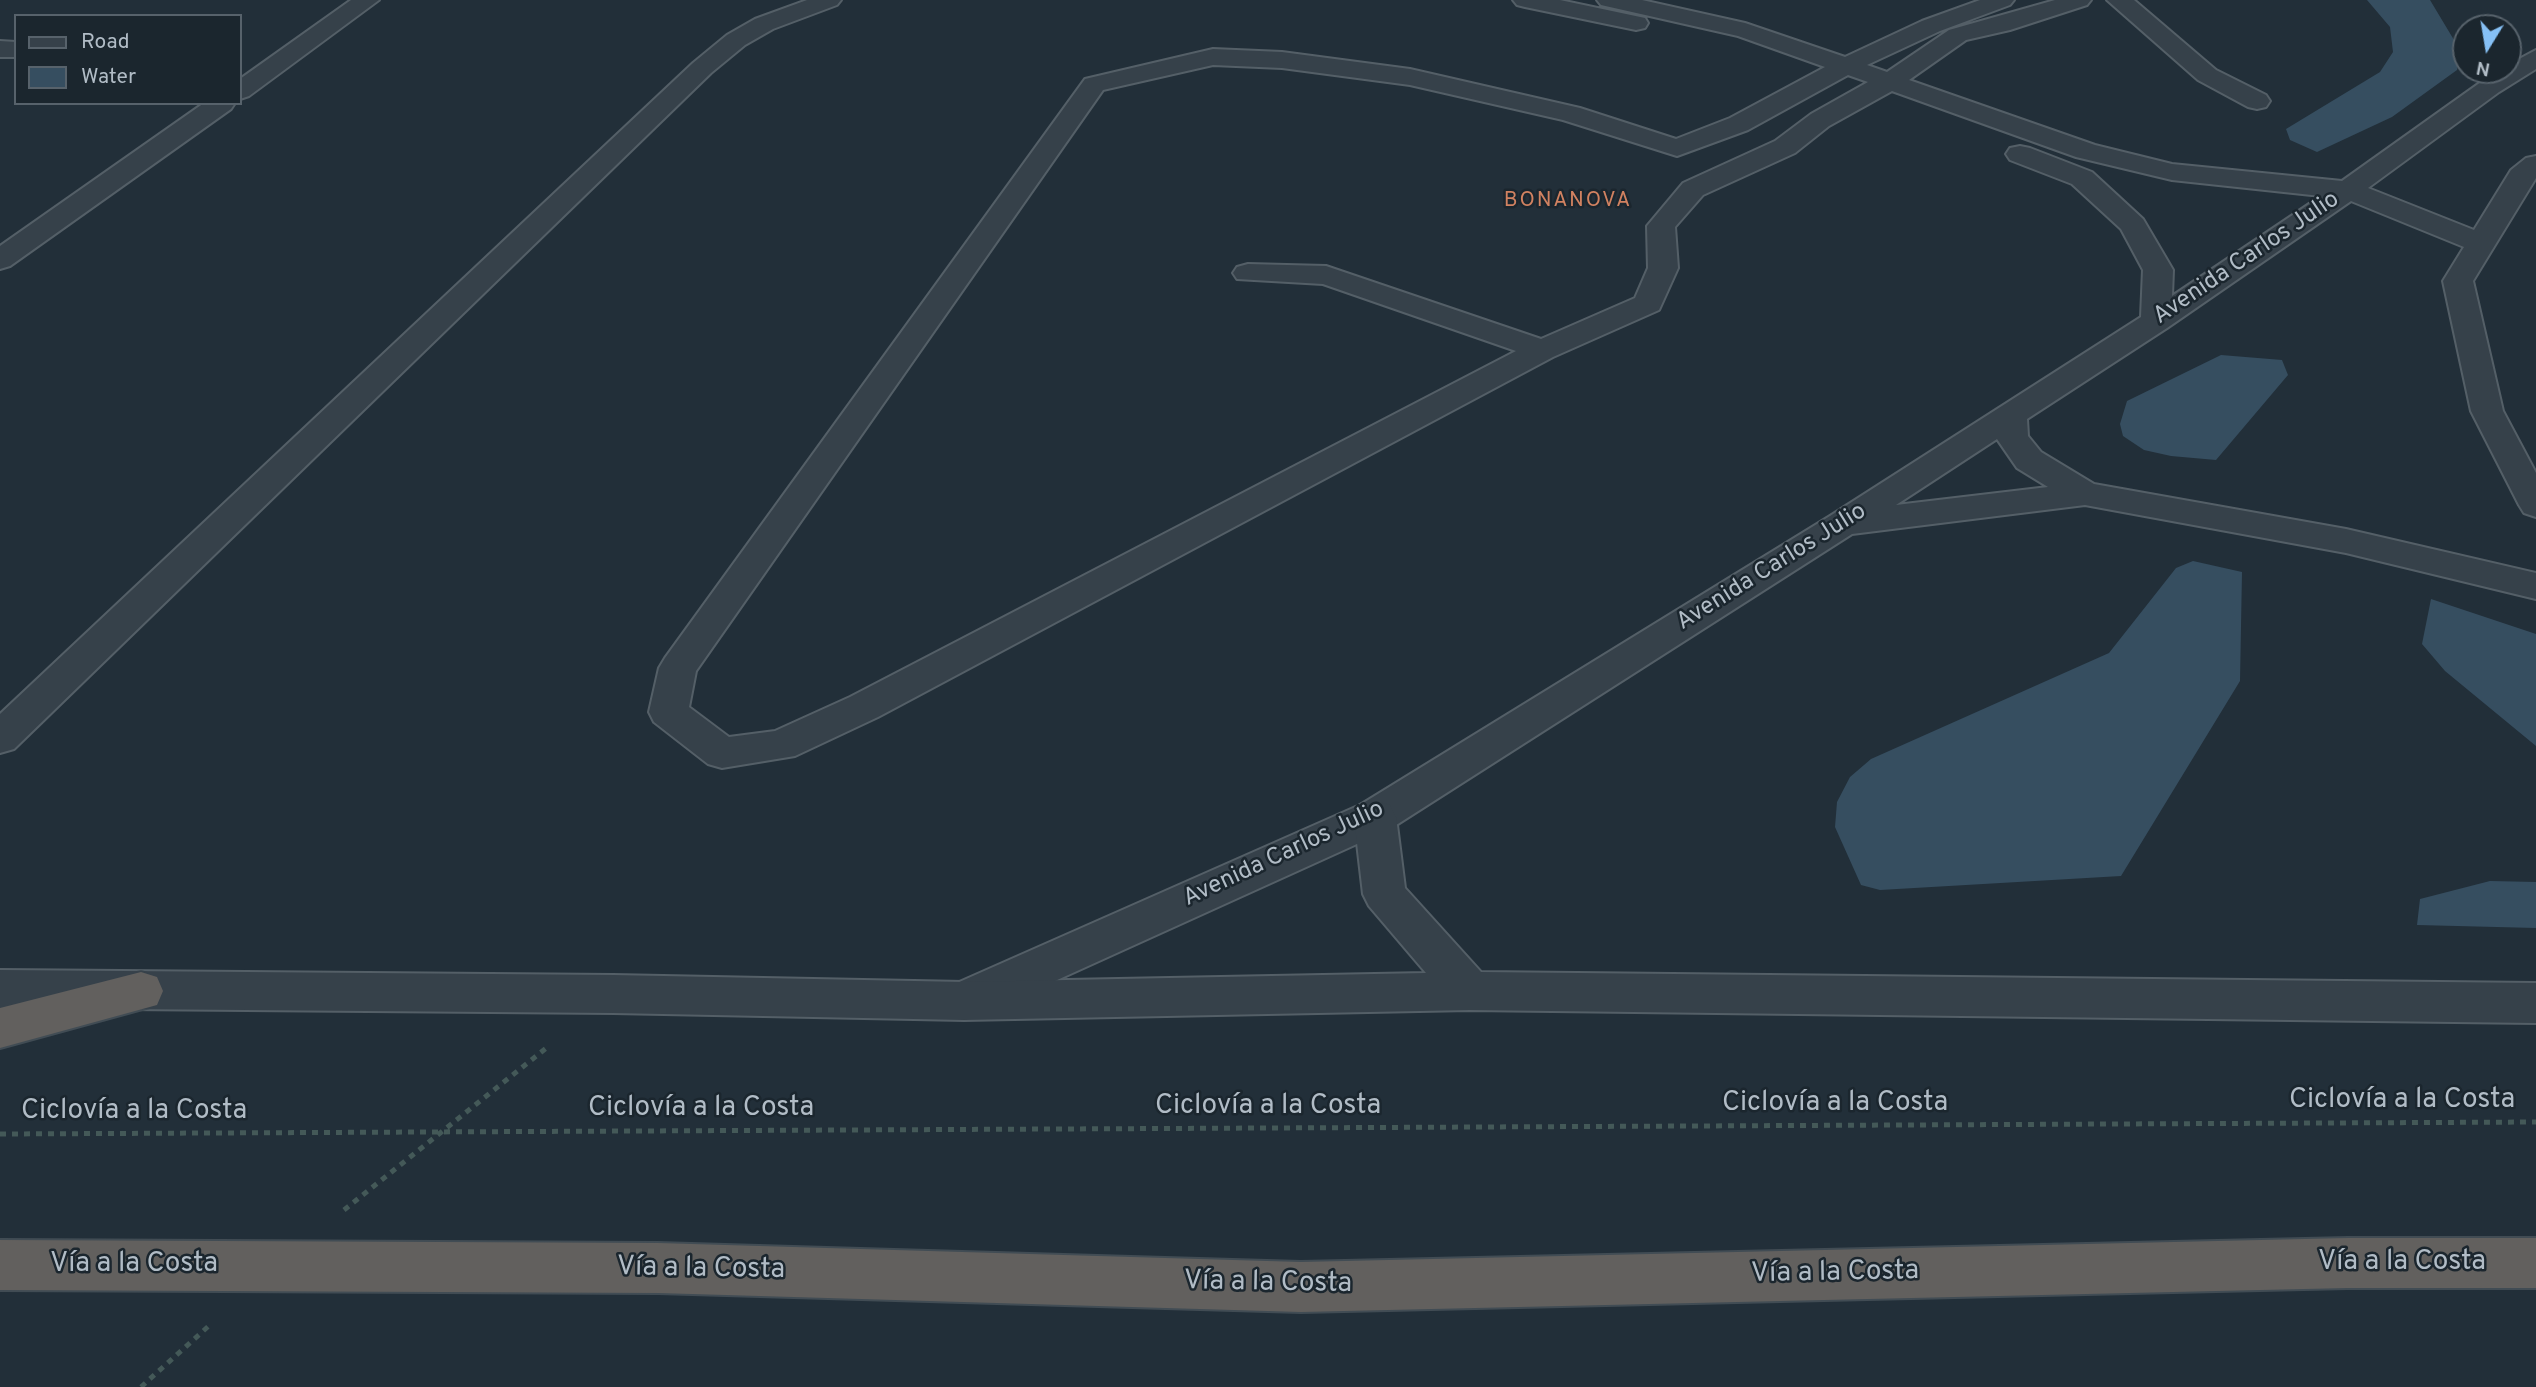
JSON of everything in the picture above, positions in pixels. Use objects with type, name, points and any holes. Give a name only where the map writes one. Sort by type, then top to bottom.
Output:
[{"type":"highway","points":[[0,1028],[141,991]]},
{"type":"highway","name":"Vía a la Costa","points":[[10,1266],[658,1268],[1301,1287],[2348,1263],[2536,1263]]},
{"type":"street","points":[[242,90],[367,0]]},
{"type":"street","points":[[0,738],[702,68],[736,40],[764,24],[829,0]]},
{"type":"street","points":[[1525,0],[1742,47],[1837,72],[1890,81],[2086,151],[2172,172],[2348,190],[2481,243]]},
{"type":"street","points":[[1609,0],[1745,30],[1837,72],[1867,94],[2082,178],[2133,225],[2158,270],[2155,321]]},
{"type":"street","points":[[2002,0],[1931,26],[1739,124],[1677,148],[1571,114],[1410,77],[1282,60],[1213,57],[1094,84],[678,668],[668,712],[722,753],[781,745],[864,708],[1542,350],[1648,304],[1663,268],[1661,226],[1693,189],[1785,147],[1820,120],[1890,81],[1958,36],[2079,0]]},
{"type":"street","points":[[2119,0],[2207,75],[2257,101]]},
{"type":"street","name":"Avenida Carlos Julio","points":[[964,1001],[1375,817],[1842,524],[2155,321],[2348,190],[2490,87],[2536,58]]},
{"type":"street","points":[[0,260],[219,105]]},
{"type":"street","points":[[1677,148],[1693,189]]},
{"type":"street","points":[[2536,164],[2521,176],[2458,281],[2487,411],[2536,505]]},
{"type":"street","points":[[1248,273],[1326,275],[1542,350]]},
{"type":"street","points":[[2010,415],[2012,437],[2029,460],[2085,494]]},
{"type":"street","points":[[1842,524],[2085,494],[2346,541],[2536,586]]},
{"type":"street","points":[[1375,817],[1384,894],[1470,992]]},
{"type":"street","points":[[0,989],[614,994],[964,1001],[1470,992],[2536,1003]]},
{"type":"path","points":[[274,1266],[614,994]]},
{"type":"path","name":"Ciclovía a la Costa","points":[[0,1134],[2536,1122]]},
{"type":"path","points":[[141,1387],[213,1322]]},
{"type":"water","points":[[2367,0],[2430,0],[2452,37],[2452,74],[2392,117],[2317,152],[2290,140],[2286,129],[2380,72],[2393,52],[2390,27]]},
{"type":"water","points":[[2221,355],[2282,360],[2288,375],[2216,460],[2171,456],[2144,450],[2123,436],[2120,424],[2127,401]]},
{"type":"water","points":[[2193,561],[2242,572],[2240,681],[2121,876],[1880,890],[1861,885],[1835,827],[1837,802],[1850,777],[1871,759],[2109,653],[2176,568]]},
{"type":"water","points":[[2431,599],[2536,634],[2536,746],[2445,671],[2422,644]]},
{"type":"water","points":[[2490,881],[2536,882],[2536,928],[2417,925],[2420,899]]},
{"type":"district","name":"BONANOVA","points":[[1568,202]]}]
